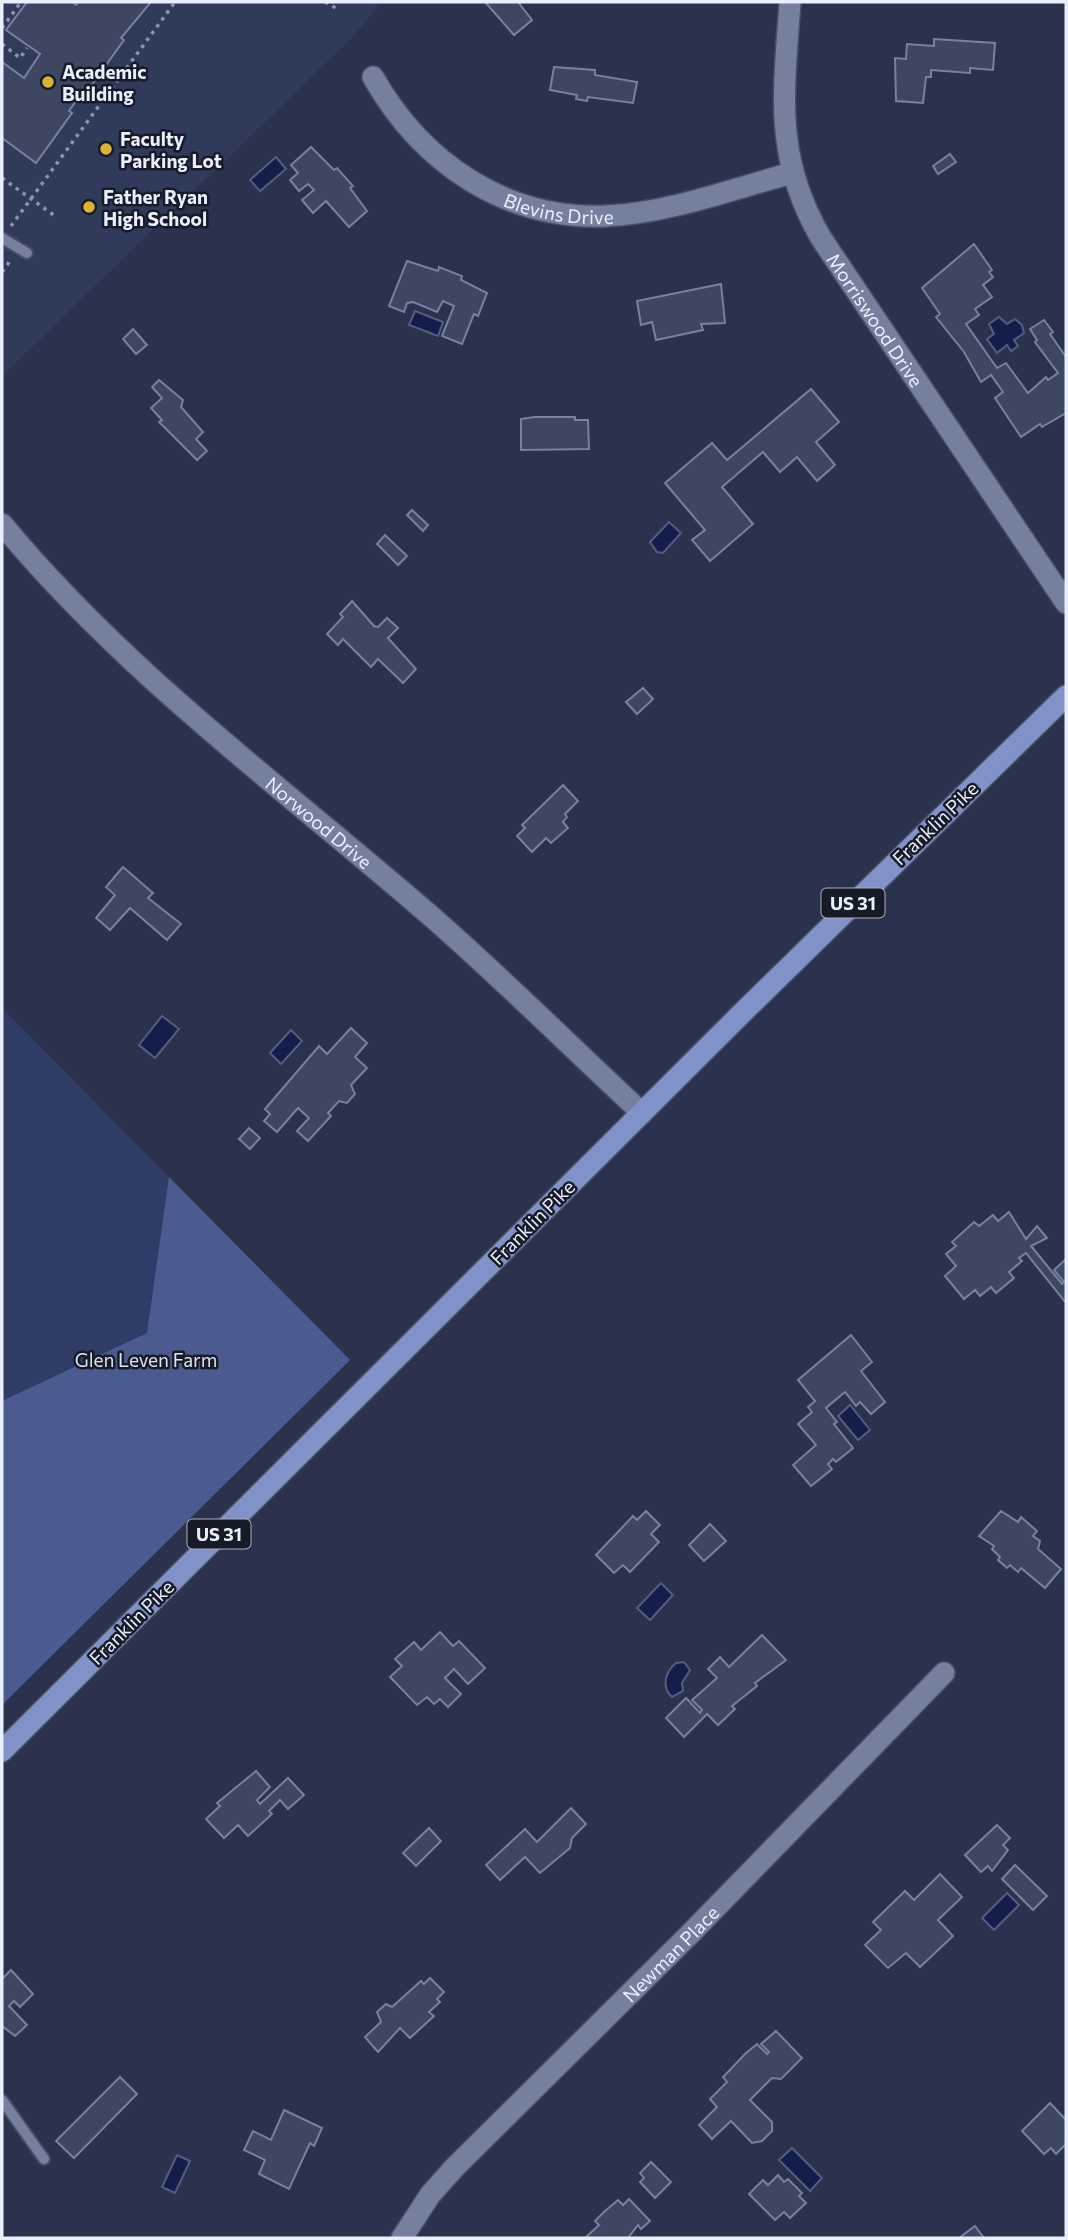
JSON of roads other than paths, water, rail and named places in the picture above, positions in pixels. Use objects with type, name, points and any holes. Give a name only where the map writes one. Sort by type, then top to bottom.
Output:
[{"type":"main road","name":"Franklin Pike","points":[[2,1751],[642,1113],[1066,696]]},
{"type":"street","name":"Morriswood Drive","points":[[790,2],[784,105],[786,145],[792,173],[806,210],[821,238],[1066,603]]},
{"type":"street","name":"Blevins Drive","points":[[373,77],[413,135],[446,166],[481,188],[533,208],[581,216],[620,215],[666,207],[792,173]]},
{"type":"street","name":"Norwood Drive","points":[[2,524],[57,586],[120,650],[433,918],[642,1113]]},
{"type":"street","name":"Newman Place","points":[[402,2238],[430,2195],[454,2168],[690,1934],[944,1673]]},
{"type":"lane","points":[[2,238],[27,253]]},
{"type":"lane","points":[[2,2100],[44,2159]]},
{"type":"place","name":"Academic Building","points":[[48,82]]},
{"type":"place","name":"Faculty Parking Lot","points":[[106,149]]},
{"type":"place","name":"Father Ryan High School","points":[[89,207]]},
{"type":"park label","name":"Glen Leven Farm","points":[[146,1359]]}]
